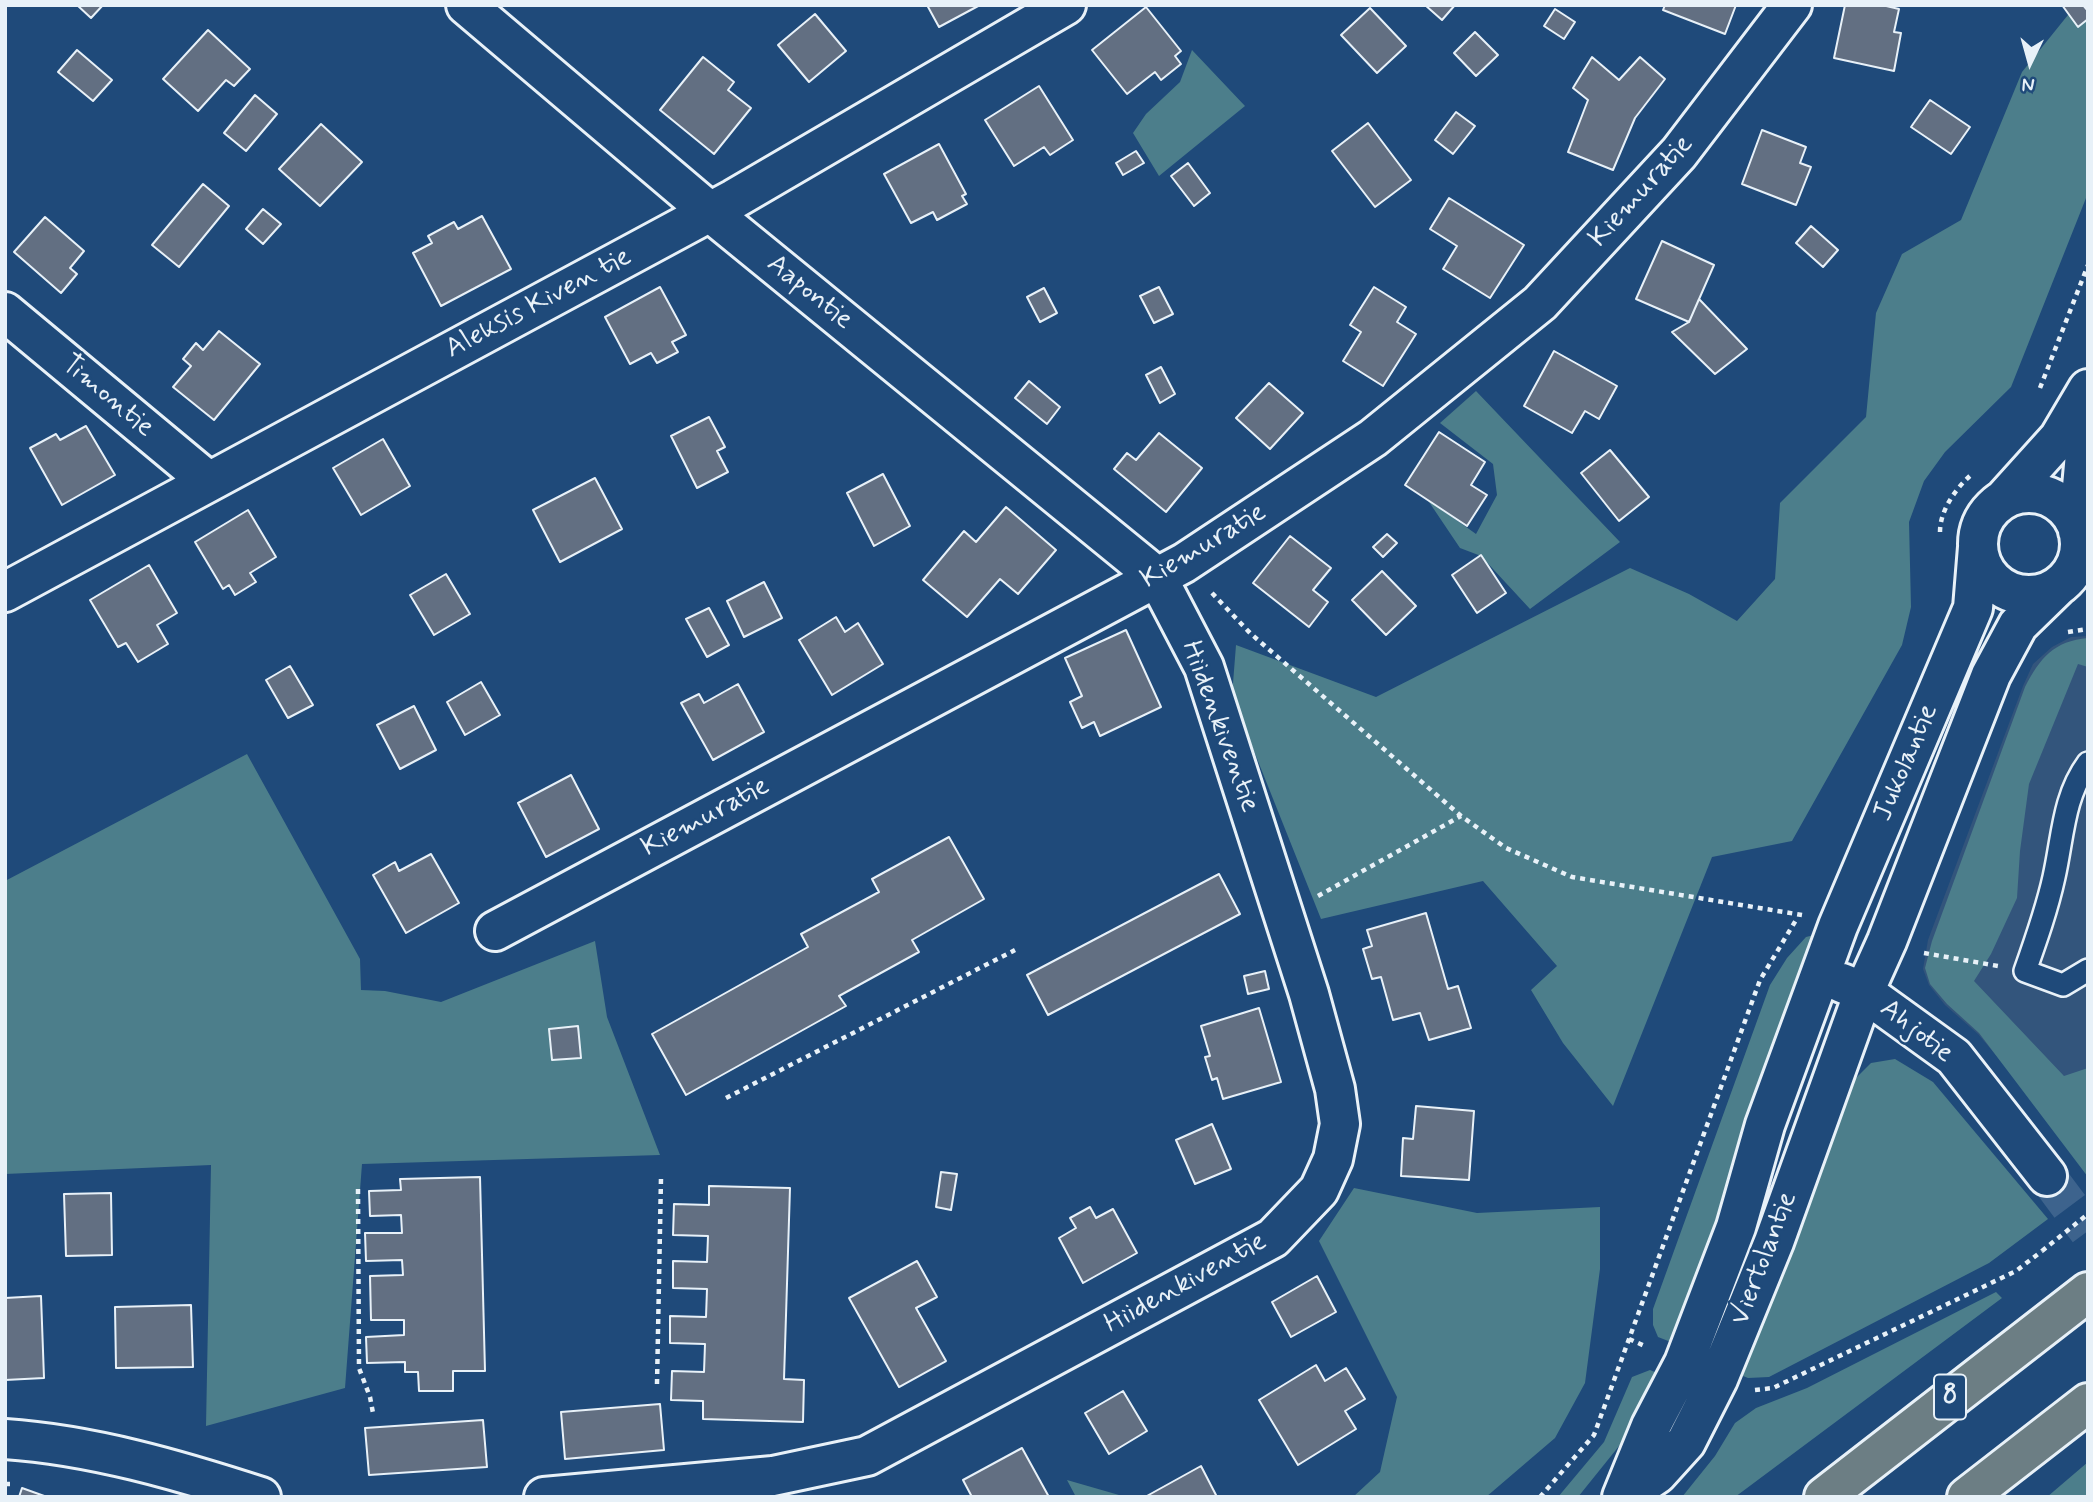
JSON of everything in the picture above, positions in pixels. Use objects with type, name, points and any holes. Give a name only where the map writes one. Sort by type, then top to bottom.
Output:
[{"type":"highway","name":"8","points":[[1824,1497],[2083,1296]]},
{"type":"highway","points":[[1967,1497],[2088,1403]]},
{"type":"street","name":"Aapontie","points":[[466,5],[710,212],[1157,577]]},
{"type":"street","name":"Kiemuratie","points":[[495,931],[1184,564],[1373,438],[1539,303],[1679,153],[1792,5]]},
{"type":"street","name":"Aleksis Kiven tie","points":[[5,592],[710,212],[1064,6]]},
{"type":"street","name":"Timontie","points":[[5,312],[208,481]]},
{"type":"street","points":[[2088,389],[2059,438],[1984,519],[1978,547],[1986,572],[1995,583],[2006,590],[2031,595],[2075,562],[2088,421]]},
{"type":"street","points":[[2004,499],[2026,493],[2049,497],[2067,510],[2075,562]]},
{"type":"street","name":"Jukolantie","points":[[1820,975],[1972,608],[1978,547]]},
{"type":"street","name":"Jukolantie","points":[[1864,992],[1991,675],[2018,625],[2075,562]]},
{"type":"street","name":"Hiidenkiventie","points":[[544,1497],[772,1476],[867,1456],[1273,1238],[1319,1190],[1333,1159],[1340,1124],[1335,1089],[1309,994],[1204,667],[1157,577]]},
{"type":"street","name":"Ahjotie","points":[[1820,975],[1864,992],[1954,1058],[2047,1176]]},
{"type":"street","name":"Viertolantie","points":[[1623,1497],[1651,1426],[1684,1363],[1736,1227],[1765,1125],[1820,975]]},
{"type":"street","name":"Viertolantie","points":[[1623,1497],[1657,1475],[1686,1442],[1718,1379],[1774,1242],[1864,992]]},
{"type":"street","points":[[5,1439],[48,1442],[182,1471],[261,1497]]},
{"type":"lane","points":[[2088,763],[2069,796],[2054,878],[2041,927],[2025,971],[2063,985],[2088,970]]},
{"type":"path","points":[[1283,915],[1461,816]]},
{"type":"path","points":[[1541,1497],[1594,1435],[1760,981],[1799,914]]},
{"type":"path","points":[[726,1098],[1015,950]]},
{"type":"path","points":[[1916,950],[1933,956],[2025,971]]},
{"type":"path","points":[[657,1384],[661,1178]]},
{"type":"path","points":[[358,1189],[359,1367],[373,1413]]},
{"type":"path","points":[[1718,1379],[1746,1392],[1773,1388],[2016,1271],[2088,1214]]},
{"type":"path","points":[[1629,1339],[1684,1363]]},
{"type":"shaded area","points":[[2088,636],[2088,1144],[2077,1151],[1978,1034],[1945,1005],[1929,985],[1923,969],[1928,940],[2033,664],[2052,647],[2071,637]]},
{"type":"green space","points":[[2076,5],[2088,5],[2088,193],[2011,387],[1945,452],[1924,481],[1909,522],[1911,607],[1902,645],[1792,841],[1712,857],[1613,1106],[1563,1043],[1531,990],[1557,966],[1483,881],[1321,919],[1232,696],[1236,645],[1376,697],[1630,568],[1689,594],[1737,621],[1775,579],[1780,503],[1866,417],[1876,313],[1902,254],[1961,220],[2022,72]]},
{"type":"green space","points":[[1192,50],[1245,106],[1159,176],[1133,133],[1146,114],[1180,82]]},
{"type":"green space","points":[[1476,391],[1620,542],[1530,609],[1481,556],[1460,548],[1427,499],[1476,534],[1497,495],[1493,464],[1440,423]]},
{"type":"green space","points":[[2088,638],[2088,667],[2078,664],[2029,784],[2017,898],[1991,954],[1974,981],[2064,1076],[2088,1068],[2088,1177],[1979,1033],[1947,1004],[1930,984],[1925,968],[1932,941],[2025,687],[2049,653],[2066,643]]},
{"type":"green space","points":[[247,754],[360,959],[361,990],[385,991],[441,1002],[595,941],[607,1017],[660,1155],[362,1164],[345,1388],[206,1426],[211,1165],[5,1174],[5,881]]},
{"type":"green space","points":[[1818,934],[1725,1223],[1676,1344],[1658,1337],[1653,1325],[1653,1309],[1770,985],[1787,958],[1806,937]]},
{"type":"green space","points":[[1895,1059],[1933,1082],[2048,1219],[1989,1263],[1769,1377],[1748,1378],[1738,1374],[1848,1086],[1871,1063]]},
{"type":"green space","points":[[1354,1188],[1477,1213],[1600,1207],[1600,1269],[1585,1383],[1555,1438],[1486,1497],[1353,1497],[1380,1472],[1397,1397],[1319,1241]]},
{"type":"green space","points":[[1996,1292],[2002,1298],[1735,1497],[1682,1497],[1715,1456],[1735,1423],[1756,1408],[1807,1388]]},
{"type":"green space","points":[[1650,1370],[1664,1376],[1640,1420],[1578,1497],[1558,1497],[1604,1442],[1632,1377]]},
{"type":"green space","points":[[2088,1462],[2088,1497],[2047,1497]]},
{"type":"green space","points":[[1067,1480],[1119,1495],[1120,1497],[1076,1497]]},
{"type":"building","points":[[77,5],[103,5],[91,18]]},
{"type":"building","points":[[927,5],[980,5],[939,27]]},
{"type":"building","points":[[1425,5],[1455,5],[1442,20]]},
{"type":"building","points":[[1665,5],[1736,5],[1725,34],[1663,10]]},
{"type":"building","points":[[1845,5],[1882,5],[1899,9],[1894,32],[1901,33],[1894,71],[1834,58]]},
{"type":"building","points":[[2062,5],[2083,5],[2088,11],[2088,19],[2078,27]]},
{"type":"building","points":[[1146,7],[1181,51],[1175,56],[1181,64],[1161,80],[1155,72],[1127,94],[1092,50]]},
{"type":"building","points":[[1370,8],[1406,46],[1377,73],[1341,35]]},
{"type":"building","points":[[1555,9],[1575,22],[1564,39],[1544,26]]},
{"type":"building","points":[[815,14],[846,51],[809,82],[778,45]]},
{"type":"building","points":[[208,30],[250,69],[234,86],[226,80],[198,111],[163,79]]},
{"type":"building","points":[[1475,32],[1498,55],[1476,76],[1454,53]]},
{"type":"building","points":[[77,50],[112,80],[93,101],[58,72]]},
{"type":"building","points":[[703,57],[734,82],[728,90],[751,108],[714,154],[660,110]]},
{"type":"building","points":[[1592,57],[1619,80],[1640,57],[1665,79],[1635,118],[1613,170],[1568,152],[1588,100],[1573,88]]},
{"type":"building","points":[[1039,86],[1073,140],[1050,155],[1044,147],[1014,166],[985,120]]},
{"type":"building","points":[[255,95],[277,114],[246,151],[224,133]]},
{"type":"building","points":[[1930,100],[1970,127],[1951,154],[1911,127]]},
{"type":"building","points":[[1456,112],[1475,126],[1453,154],[1435,140]]},
{"type":"building","points":[[1368,123],[1411,180],[1375,207],[1332,151]]},
{"type":"building","points":[[321,124],[362,162],[320,206],[279,169]]},
{"type":"building","points":[[1762,130],[1806,147],[1800,163],[1811,167],[1796,205],[1742,184]]},
{"type":"building","points":[[939,144],[966,194],[962,196],[967,204],[937,220],[933,212],[911,223],[884,174]]},
{"type":"building","points":[[1136,151],[1144,163],[1123,175],[1116,163]]},
{"type":"building","points":[[1188,163],[1210,193],[1194,206],[1171,176]]},
{"type":"building","points":[[203,184],[229,206],[179,267],[152,245]]},
{"type":"building","points":[[1449,198],[1524,245],[1490,298],[1443,269],[1457,246],[1430,229]]},
{"type":"building","points":[[263,209],[281,224],[263,244],[246,229]]},
{"type":"building","points":[[482,216],[511,269],[441,306],[413,253],[432,243],[428,236],[454,222],[458,229]]},
{"type":"building","points":[[45,217],[84,251],[70,268],[77,274],[61,293],[14,252]]},
{"type":"building","points":[[1811,226],[1838,250],[1823,267],[1796,243]]},
{"type":"building","points":[[1662,241],[1714,265],[1689,322],[1636,299]]},
{"type":"building","points":[[660,287],[686,335],[672,342],[678,352],[657,363],[651,353],[630,364],[605,317]]},
{"type":"building","points":[[1159,287],[1173,314],[1154,323],[1140,296]]},
{"type":"building","points":[[1374,287],[1406,307],[1397,322],[1416,334],[1383,386],[1343,361],[1361,332],[1350,325]]},
{"type":"building","points":[[1044,288],[1057,313],[1040,322],[1027,297]]},
{"type":"building","points":[[1699,299],[1747,349],[1715,374],[1672,332],[1689,322]]},
{"type":"building","points":[[219,331],[260,364],[214,420],[173,387],[191,366],[183,359],[196,343],[203,350]]},
{"type":"building","points":[[1554,351],[1617,386],[1599,419],[1585,411],[1572,433],[1524,406]]},
{"type":"building","points":[[1161,367],[1175,394],[1160,403],[1146,375]]},
{"type":"building","points":[[1029,381],[1060,407],[1047,424],[1015,398]]},
{"type":"building","points":[[1269,383],[1303,413],[1270,449],[1236,418]]},
{"type":"building","points":[[709,417],[725,447],[717,451],[728,472],[697,488],[671,436]]},
{"type":"building","points":[[86,426],[115,475],[62,505],[30,448],[56,434],[60,440]]},
{"type":"building","points":[[1439,432],[1485,462],[1471,485],[1487,495],[1467,526],[1405,485]]},
{"type":"building","points":[[1159,433],[1202,468],[1166,512],[1114,469],[1127,453],[1136,460]]},
{"type":"building","points":[[383,439],[410,486],[361,515],[333,468]]},
{"type":"building","points":[[1610,450],[1649,497],[1619,521],[1581,473]]},
{"type":"building","points":[[883,474],[910,526],[874,546],[847,493]]},
{"type":"building","points":[[595,478],[622,529],[560,562],[533,510]]},
{"type":"building","points":[[1006,507],[1056,550],[1018,594],[1000,579],[967,617],[923,580],[964,531],[976,542]]},
{"type":"building","points":[[248,510],[276,557],[250,573],[256,582],[235,595],[229,585],[223,589],[195,542]]},
{"type":"building","points":[[1387,534],[1397,543],[1383,557],[1373,547]]},
{"type":"building","points":[[1290,536],[1331,568],[1313,590],[1328,602],[1309,627],[1253,583]]},
{"type":"building","points":[[1481,555],[1506,593],[1477,613],[1452,575]]},
{"type":"building","points":[[149,565],[177,613],[157,625],[168,644],[138,662],[126,643],[118,647],[90,600]]},
{"type":"building","points":[[1382,571],[1416,606],[1386,635],[1352,600]]},
{"type":"building","points":[[446,574],[470,614],[434,635],[410,595]]},
{"type":"building","points":[[764,582],[782,618],[744,637],[727,601]]},
{"type":"building","points":[[709,608],[729,645],[707,657],[686,619]]},
{"type":"building","points":[[836,617],[845,632],[858,623],[883,664],[832,695],[799,640]]},
{"type":"building","points":[[1126,630],[1161,707],[1100,736],[1094,722],[1082,728],[1070,702],[1082,696],[1065,658]]},
{"type":"building","points":[[290,666],[313,705],[288,718],[266,680]]},
{"type":"building","points":[[481,682],[500,715],[465,735],[447,702]]},
{"type":"building","points":[[738,684],[764,732],[713,760],[681,703],[699,694],[704,703]]},
{"type":"building","points":[[414,706],[436,750],[400,769],[377,725]]},
{"type":"building","points":[[571,775],[599,829],[546,857],[518,803]]},
{"type":"building","points":[[949,837],[984,899],[912,940],[919,952],[839,996],[846,1006],[686,1095],[652,1034],[808,947],[801,934],[879,892],[872,879]]},
{"type":"building","points":[[431,854],[459,903],[406,933],[373,875],[395,862],[399,871]]},
{"type":"building","points":[[1219,874],[1240,914],[1048,1015],[1027,975]]},
{"type":"building","points":[[1426,913],[1448,989],[1458,986],[1471,1028],[1429,1040],[1420,1013],[1393,1020],[1381,977],[1372,979],[1363,949],[1372,946],[1367,930]]},
{"type":"building","points":[[1265,971],[1269,989],[1248,994],[1244,976]]},
{"type":"building","points":[[1259,1008],[1281,1082],[1223,1099],[1217,1078],[1212,1080],[1205,1057],[1210,1056],[1201,1026]]},
{"type":"building","points":[[578,1026],[581,1058],[552,1060],[549,1029]]},
{"type":"building","points":[[1416,1106],[1474,1111],[1469,1180],[1401,1176],[1403,1138],[1413,1139]]},
{"type":"building","points":[[1212,1124],[1231,1169],[1195,1184],[1176,1140]]},
{"type":"building","points":[[941,1172],[957,1174],[951,1210],[936,1207]]},
{"type":"building","points":[[480,1177],[485,1371],[453,1371],[453,1391],[419,1391],[418,1372],[405,1372],[405,1362],[367,1363],[366,1337],[404,1335],[404,1320],[371,1320],[370,1276],[403,1275],[402,1260],[366,1261],[365,1233],[402,1233],[401,1215],[370,1216],[369,1191],[401,1190],[400,1179]]},
{"type":"building","points":[[709,1186],[790,1188],[784,1379],[804,1380],[803,1422],[703,1419],[703,1401],[671,1400],[672,1371],[704,1372],[705,1344],[670,1343],[670,1316],[706,1317],[707,1289],[673,1288],[673,1261],[707,1262],[708,1236],[673,1235],[674,1204],[709,1205]]},
{"type":"building","points":[[111,1193],[112,1255],[66,1256],[64,1194]]},
{"type":"building","points":[[1090,1207],[1096,1218],[1113,1209],[1137,1253],[1083,1283],[1059,1238],[1076,1228],[1070,1218]]},
{"type":"building","points":[[917,1261],[937,1297],[916,1308],[946,1361],[899,1387],[849,1298]]},
{"type":"building","points":[[1317,1276],[1336,1312],[1291,1337],[1272,1302]]},
{"type":"building","points":[[41,1296],[44,1378],[5,1380],[5,1298]]},
{"type":"building","points":[[191,1305],[193,1367],[116,1368],[115,1307]]},
{"type":"building","points":[[1316,1365],[1325,1381],[1346,1368],[1365,1399],[1345,1411],[1356,1429],[1298,1465],[1259,1400]]},
{"type":"building","points":[[1123,1391],[1147,1431],[1109,1454],[1085,1413]]},
{"type":"building","points":[[660,1404],[664,1450],[565,1459],[561,1412]]},
{"type":"building","points":[[483,1420],[487,1467],[369,1475],[365,1428]]},
{"type":"building","points":[[1022,1448],[1049,1497],[972,1497],[963,1480]]},
{"type":"building","points":[[1201,1466],[1217,1497],[1145,1497]]},
{"type":"building","points":[[22,1488],[47,1497],[19,1497]]},
{"type":"tunnel","points":[[2047,1176],[2088,1231]]}]
